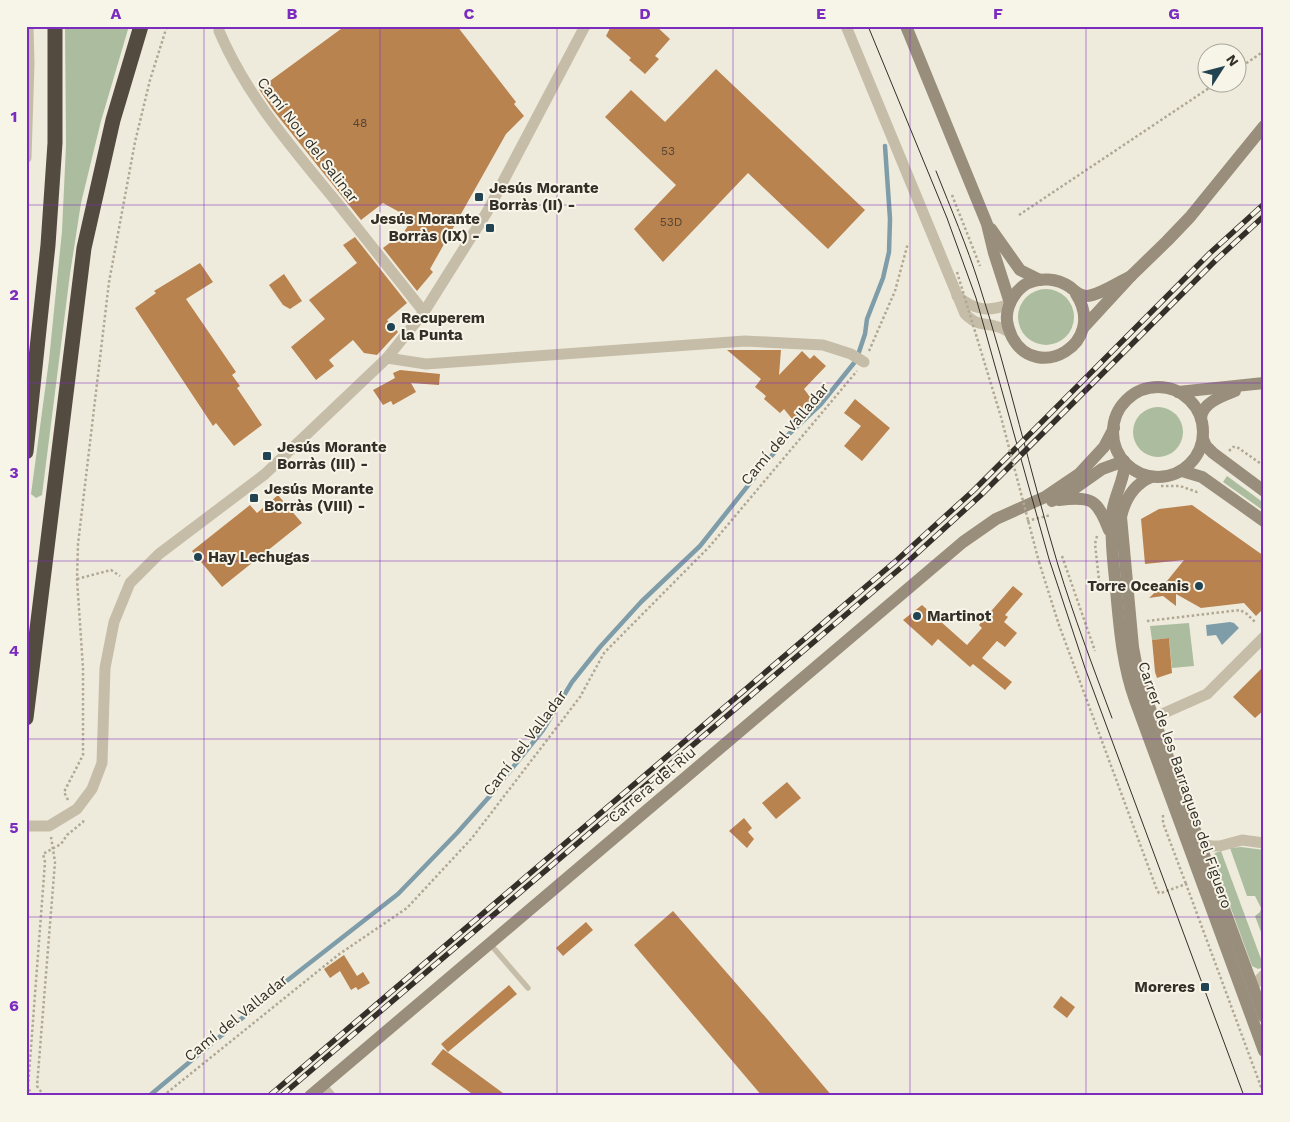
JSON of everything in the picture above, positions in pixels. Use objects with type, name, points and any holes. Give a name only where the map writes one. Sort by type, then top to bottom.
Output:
[{"type":"highway","points":[[48,26],[55,143]]},
{"type":"highway","points":[[26,452],[48,245],[55,143],[55,26]]},
{"type":"highway","points":[[26,718],[84,248],[113,120],[141,26]]},
{"type":"street","points":[[26,158],[29,63],[28,26]]},
{"type":"street","name":"Camí Nou del Salinar","points":[[219,26],[219,31],[230,58],[250,91],[281,134],[424,312]]},
{"type":"street","points":[[26,826],[50,826],[77,809],[92,789],[102,763],[105,668],[114,622],[130,583],[159,554],[265,474],[387,358],[424,312],[487,212],[585,26]]},
{"type":"street","points":[[846,26],[964,314],[972,321],[981,325],[997,326],[1009,332]]},
{"type":"street","points":[[906,26],[987,224],[994,254],[1010,304]]},
{"type":"street","points":[[1084,327],[1131,276],[1190,218],[1264,126]]},
{"type":"street","points":[[987,224],[1020,270],[1040,280]]},
{"type":"street","points":[[1076,294],[1091,295],[1131,276]]},
{"type":"street","points":[[1050,279],[1069,287],[1076,294],[1084,309],[1084,327],[1081,336],[1070,350],[1044,358],[1026,352],[1014,341],[1009,332],[1007,315],[1010,304],[1020,289],[1033,281],[1050,279]]},
{"type":"street","points":[[956,295],[967,304],[983,310],[991,310],[1010,304]]},
{"type":"street","points":[[387,358],[426,364],[745,341],[823,345],[851,354],[864,362]]},
{"type":"street","points":[[1178,392],[1258,384]]},
{"type":"street","points":[[1258,384],[1230,393],[1212,402],[1204,407],[1201,412],[1201,418],[1203,439],[1206,446],[1264,491]]},
{"type":"street","points":[[1201,418],[1194,404],[1178,392],[1168,388],[1152,388],[1137,392],[1125,402],[1117,414],[1114,442],[1125,462],[1155,482],[1182,471],[1192,462],[1203,439]]},
{"type":"street","name":"Carrera del Riu","points":[[310,1096],[326,1091],[490,944],[964,542],[996,520],[1056,491],[1079,474],[1104,447],[1114,428]]},
{"type":"street","name":"Carrera del Riu","points":[[1020,508],[1054,501],[1102,469],[1125,462]]},
{"type":"street","name":"Carrer de les Barraques del Figuero","points":[[1125,462],[1123,479],[1104,535],[1129,685],[1264,1052]]},
{"type":"street","points":[[1182,471],[1202,477],[1264,522]]},
{"type":"street","name":"Carrer de les Barraques del Figuero","points":[[1155,482],[1145,480],[1132,492],[1124,504],[1121,517],[1133,647],[1140,680],[1153,718],[1264,1017]]},
{"type":"street","points":[[1054,501],[1080,498],[1095,503],[1104,516],[1104,535]]},
{"type":"street","points":[[1153,718],[1207,694],[1264,637]]},
{"type":"street","name":"Carrer de les Barraques del Figuero","points":[[1199,843],[1212,846],[1220,846],[1242,840],[1264,843]]},
{"type":"street","points":[[1253,986],[1264,975]]},
{"type":"lane","points":[[490,944],[528,988]]},
{"type":"path","points":[[32,1096],[28,1087],[45,862],[43,854],[61,844],[66,835],[83,822],[84,817],[66,798],[64,792],[83,755],[83,668],[77,579],[78,544],[109,282],[150,80],[167,26]]},
{"type":"path","points":[[1248,62],[1264,52]]},
{"type":"path","points":[[1019,215],[1203,92]]},
{"type":"path","points":[[952,195],[980,266]]},
{"type":"path","name":"Camí del Valladar","points":[[163,1096],[338,955],[407,908],[478,831],[580,697],[604,653],[710,546],[864,362],[895,291],[908,243]]},
{"type":"path","points":[[957,272],[1001,417],[1039,562],[1059,626],[1157,890],[1161,894],[1186,884],[1264,1095]]},
{"type":"path","points":[[1227,453],[1233,447],[1237,447],[1264,466]]},
{"type":"path","points":[[1155,482],[1180,486],[1197,492],[1201,489]]},
{"type":"path","points":[[1023,522],[1052,514]]},
{"type":"path","points":[[1062,556],[1095,651]]},
{"type":"path","points":[[77,579],[112,570],[130,583]]},
{"type":"path","points":[[1147,621],[1240,610],[1256,623]]},
{"type":"path","points":[[44,1096],[37,1086],[55,862],[50,826]]},
{"type":"green space","points":[[65,26],[129,26],[101,121],[81,203],[70,274],[42,495],[36,498],[31,494],[49,360],[62,231],[66,145]]},
{"type":"green space","points":[[1046,289],[1057,291],[1066,297],[1072,306],[1074,317],[1072,328],[1066,337],[1057,343],[1046,345],[1035,343],[1026,337],[1020,328],[1018,317],[1020,306],[1026,297],[1035,291]]},
{"type":"green space","points":[[1153,407],[1163,407],[1176,414],[1183,427],[1183,437],[1176,450],[1163,457],[1153,457],[1144,453],[1137,446],[1133,437],[1133,427],[1137,418],[1144,411]]},
{"type":"green space","points":[[1227,476],[1264,503],[1264,511],[1223,482]]},
{"type":"green space","points":[[1189,623],[1194,666],[1172,668],[1169,638],[1152,640],[1150,626]]},
{"type":"green space","points":[[1241,847],[1264,850],[1264,940],[1255,916],[1260,912],[1261,908],[1255,896],[1247,896],[1230,848]]},
{"type":"green space","points":[[1221,851],[1264,967],[1258,969],[1252,966],[1213,859],[1215,853]]},
{"type":"water","points":[[1230,622],[1239,628],[1222,645],[1216,635],[1207,636],[1206,625]]},
{"type":"building","points":[[345,26],[457,26],[516,102],[514,104],[524,116],[506,134],[430,269],[433,272],[417,291],[383,248],[404,232],[412,219],[383,203],[361,220],[273,110],[259,89]]},
{"type":"building","points":[[611,26],[656,26],[670,39],[655,56],[659,59],[645,74],[629,60],[631,58],[606,36]]},
{"type":"building","points":[[716,69],[865,210],[828,249],[748,173],[663,262],[634,229],[676,185],[605,117],[631,90],[665,122]]},
{"type":"building","points":[[355,237],[407,303],[387,320],[398,332],[377,355],[364,353],[353,340],[329,360],[334,366],[316,380],[291,347],[325,319],[309,300],[357,263],[343,245]]},
{"type":"building","points":[[200,263],[213,282],[186,299],[236,372],[232,375],[240,386],[237,388],[262,425],[234,446],[216,423],[213,426],[135,308],[156,293],[154,291]]},
{"type":"building","points":[[284,274],[302,301],[290,309],[283,305],[269,285]]},
{"type":"building","points":[[727,350],[781,350],[779,375],[802,351],[810,359],[814,355],[826,366],[804,389],[817,406],[797,425],[784,409],[780,413],[764,399],[766,396],[755,387],[761,379]]},
{"type":"building","points":[[400,370],[440,374],[439,385],[411,383],[416,392],[393,405],[391,401],[383,405],[373,390],[395,378],[393,373]]},
{"type":"building","points":[[855,399],[890,428],[862,461],[844,446],[861,426],[844,413]]},
{"type":"building","points":[[278,495],[302,523],[222,587],[192,551],[250,505],[257,513]]},
{"type":"building","points":[[1192,505],[1264,556],[1264,608],[1256,616],[1244,603],[1201,608],[1176,594],[1176,606],[1163,596],[1149,598],[1167,581],[1184,560],[1145,564],[1141,519],[1159,509]]},
{"type":"building","points":[[1013,586],[1023,594],[1005,615],[1008,617],[1004,622],[1017,633],[1005,647],[997,641],[982,658],[1012,682],[1005,690],[973,664],[970,667],[938,639],[932,646],[903,620],[922,605],[967,645],[982,628],[979,625]]},
{"type":"building","points":[[1169,638],[1172,673],[1157,678],[1152,640]]},
{"type":"building","points":[[1264,666],[1264,710],[1255,718],[1233,697]]},
{"type":"building","points":[[787,782],[801,798],[776,819],[762,803]]},
{"type":"building","points":[[744,818],[752,828],[748,832],[754,839],[747,848],[729,831]]},
{"type":"building","points":[[673,911],[832,1096],[762,1096],[634,945]]},
{"type":"building","points":[[586,922],[593,930],[563,956],[556,948]]},
{"type":"building","points":[[344,955],[357,976],[363,972],[370,983],[358,990],[356,987],[351,990],[340,971],[330,978],[324,969]]},
{"type":"building","points":[[509,985],[517,994],[448,1052],[441,1044]]},
{"type":"building","points":[[1061,996],[1075,1007],[1067,1018],[1053,1007]]},
{"type":"building","points":[[443,1049],[507,1096],[475,1096],[431,1064]]},
{"type":"waterway","points":[[859,352],[865,334],[867,319],[883,278],[889,252],[890,219],[885,146]]},
{"type":"waterway","points":[[149,1096],[284,983],[398,894],[457,833],[543,730],[572,682],[600,647],[641,602],[700,546],[789,434],[821,404],[854,363]]},
{"type":"tram line","points":[[868,26],[947,218],[976,298],[1049,559],[1085,668],[1244,1096]]},
{"type":"tram line","points":[[936,171],[979,284],[1058,565],[1112,718]]},
{"type":"railway","points":[[269,1096],[897,560],[973,491],[1210,253],[1264,204]]},
{"type":"railway","points":[[281,1096],[903,566],[980,496],[1216,260],[1264,216]]},
{"type":"place","name":"Jesús Morante Borràs (II) -","points":[[479,197]]},
{"type":"place","name":"Jesús Morante Borràs (IX) -","points":[[490,228]]},
{"type":"place","name":"Recuperem la Punta","points":[[391,327]]},
{"type":"place","name":"Jesús Morante Borràs (III) -","points":[[267,456]]},
{"type":"place","name":"Jesús Morante Borràs (VIII) -","points":[[254,498]]},
{"type":"place","name":"Hay Lechugas","points":[[198,557]]},
{"type":"place","name":"Torre Oceanis","points":[[1199,586]]},
{"type":"place","name":"Martinot","points":[[917,616]]},
{"type":"place","name":"Moreres","points":[[1205,987]]}]
